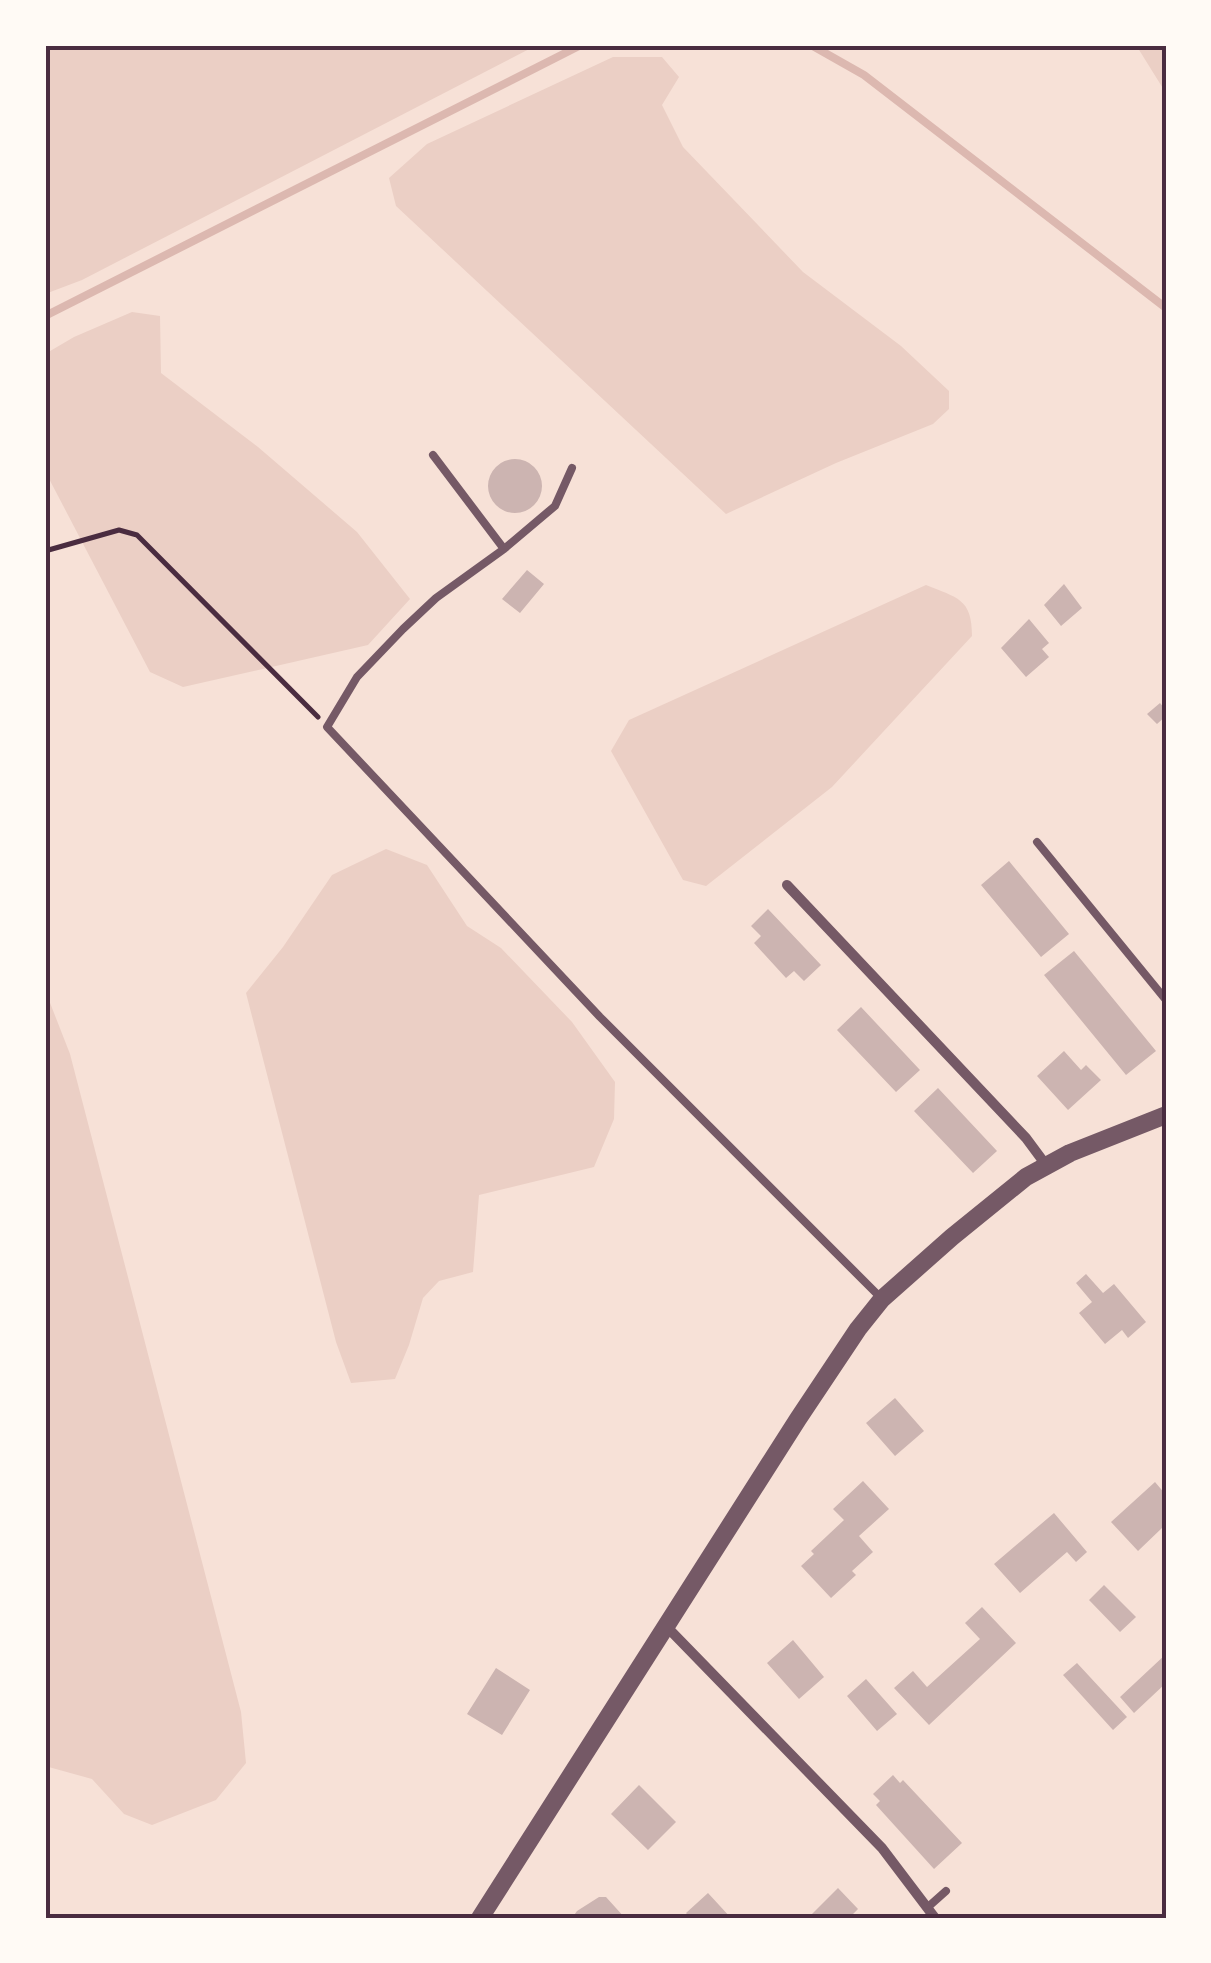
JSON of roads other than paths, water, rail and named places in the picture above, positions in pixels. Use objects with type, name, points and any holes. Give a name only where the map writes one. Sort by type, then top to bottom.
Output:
[{"type":"street","points":[[787,885],[1026,1138],[1046,1165]]},
{"type":"street","points":[[480,1918],[828,1374],[882,1299],[952,1237],[1046,1165],[1166,1115]]},
{"type":"street","points":[[667,1627],[882,1848],[931,1913]]},
{"type":"lane","points":[[433,455],[504,548]]},
{"type":"lane","points":[[572,468],[556,506],[436,598],[404,629],[357,677],[328,727],[600,1016],[882,1299]]},
{"type":"lane","points":[[1037,842],[1166,1000]]},
{"type":"lane","points":[[931,1913],[946,1891]]},
{"type":"waterway","points":[[45,316],[581,45]]},
{"type":"waterway","points":[[811,45],[864,75],[1166,308]]}]
